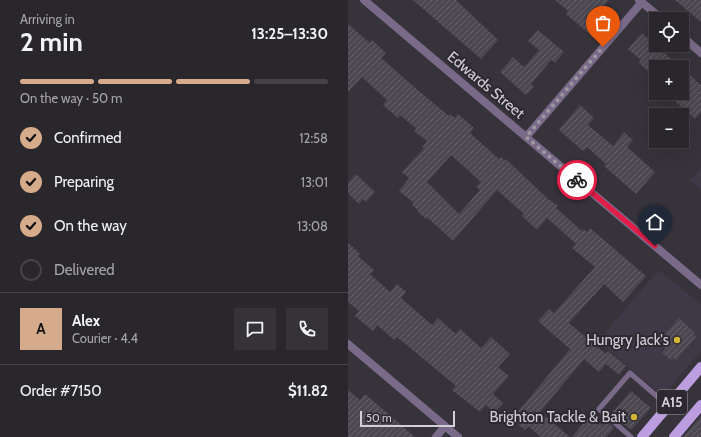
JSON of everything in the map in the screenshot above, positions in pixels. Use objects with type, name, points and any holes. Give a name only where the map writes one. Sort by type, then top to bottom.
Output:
[{"type":"main road","name":"A15","points":[[643,437],[701,367]]},
{"type":"main road","name":"A15","points":[[674,437],[701,405]]},
{"type":"street","name":"Edwards Street","points":[[364,0],[701,284]]},
{"type":"street","points":[[526,137],[641,1],[654,12]]},
{"type":"street","points":[[689,42],[701,52]]},
{"type":"street","points":[[348,344],[458,437]]},
{"type":"street","points":[[436,437],[445,426]]},
{"type":"lane","points":[[631,437],[599,408],[630,373],[668,406]]},
{"type":"shaded area","points":[[701,168],[701,190],[690,180]]},
{"type":"shaded area","points":[[659,270],[701,305],[701,351],[663,396],[598,341]]},
{"type":"building","points":[[413,0],[456,0],[498,40],[481,59]]},
{"type":"building","points":[[555,0],[609,0],[597,14],[606,22],[593,37],[566,14],[568,11]]},
{"type":"building","points":[[675,0],[701,0],[701,22]]},
{"type":"building","points":[[348,24],[370,43],[372,40],[386,53],[381,58],[449,116],[450,114],[455,118],[458,114],[474,128],[470,133],[499,159],[501,157],[505,161],[506,159],[547,198],[558,206],[556,208],[582,231],[584,229],[587,232],[590,228],[646,276],[623,302],[604,284],[569,323],[606,354],[608,351],[626,366],[619,375],[606,364],[599,372],[584,359],[540,412],[570,437],[541,437],[528,426],[525,430],[512,419],[570,349],[538,321],[549,309],[554,313],[595,267],[572,248],[576,244],[547,218],[537,230],[522,216],[524,214],[497,190],[453,241],[428,218],[426,219],[417,211],[418,210],[412,205],[414,203],[399,191],[409,178],[402,172],[424,148],[422,147],[427,141],[414,131],[416,128],[400,115],[398,118],[383,105],[387,100],[362,77],[348,92]],"holes":[[[451,155],[481,182],[476,187],[480,190],[459,214],[427,182]]]},
{"type":"building","points":[[538,30],[564,52],[555,63],[551,60],[531,84],[534,87],[526,95],[500,72],[513,57],[524,67],[539,50],[528,41]]},
{"type":"building","points":[[642,33],[649,39],[649,52],[663,52],[672,60],[649,60],[649,72],[639,63],[641,60],[628,49]]},
{"type":"building","points":[[689,74],[701,85],[701,112],[695,119],[689,114],[689,108],[683,108],[674,100],[689,100]]},
{"type":"building","points":[[580,105],[594,118],[588,125],[613,146],[624,132],[633,140],[627,147],[655,172],[636,194],[604,166],[606,164],[587,147],[583,151],[559,130]]},
{"type":"building","points":[[356,174],[375,192],[366,202],[363,199],[359,204],[348,193],[348,183]]},
{"type":"building","points":[[348,243],[360,254],[358,256],[374,270],[370,274],[390,292],[397,284],[406,292],[401,298],[432,325],[438,318],[456,334],[460,329],[481,348],[491,337],[510,354],[498,367],[509,376],[493,394],[503,403],[494,413],[486,405],[480,412],[452,390],[456,386],[397,337],[394,340],[377,325],[373,331],[355,316],[359,311],[348,302]]},
{"type":"building","name":"Hungry Jack's","points":[[679,318],[695,333],[693,334],[696,337],[676,360],[673,358],[671,360],[662,353],[666,348],[658,342]]},
{"type":"building","points":[[348,390],[360,400],[365,394],[415,437],[348,437]]},
{"type":"building","points":[[631,391],[651,408],[631,430],[611,414]]},
{"type":"building","points":[[590,416],[602,425],[606,420],[614,428],[606,437],[572,437]]},
{"type":"building","points":[[701,416],[701,437],[683,437]]},
{"type":"way so far","points":[[577,180],[526,137],[603,47]]},
{"type":"place","name":"Hungry Jack's","points":[[677,340]]},
{"type":"place","name":"Brighton Tackle & Bait","points":[[634,417]]},
{"type":"route","points":[[577,180],[655,246]]}]
